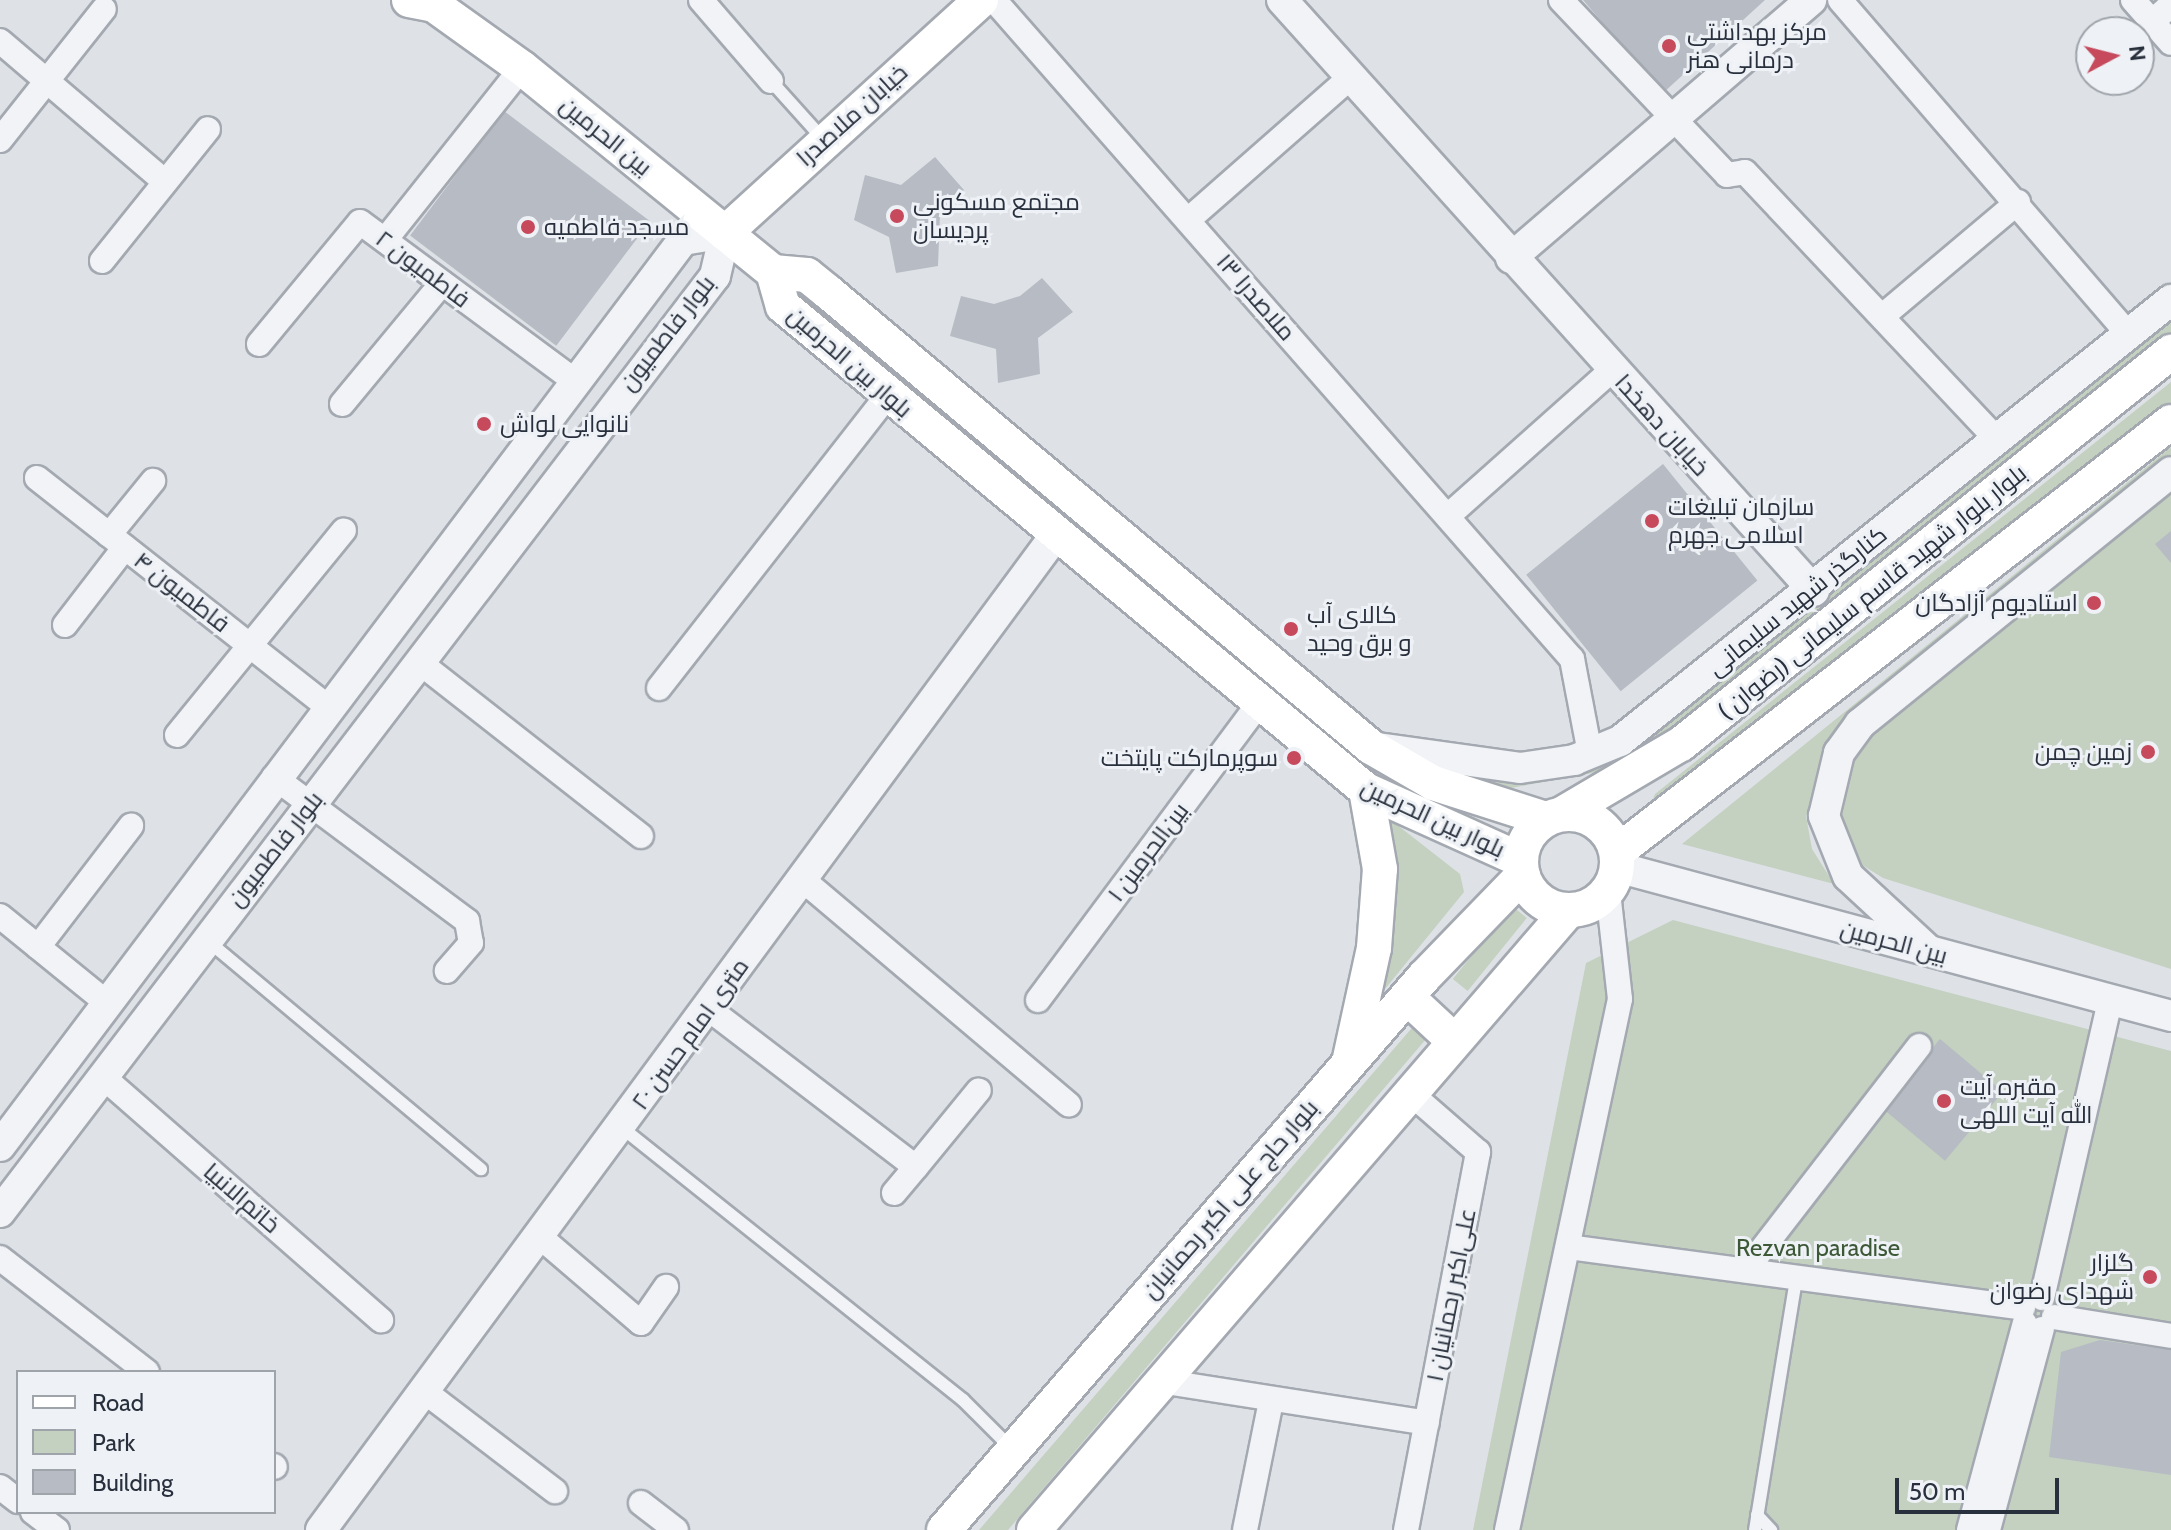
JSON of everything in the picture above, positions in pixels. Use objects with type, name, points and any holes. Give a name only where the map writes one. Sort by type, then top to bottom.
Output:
[{"type":"main road","name":"خیابان ملاصدرا","points":[[725,233],[981,0]]},
{"type":"main road","name":"بین الحرمین","points":[[425,2],[522,68],[773,272]]},
{"type":"main road","name":"بلوار بین الحرمین","points":[[1522,867],[1366,790],[1304,741],[783,306],[773,272],[807,275],[1371,747],[1433,783],[1554,817]]},
{"type":"main road","name":"بلوار بلوار شهید قاسم سلیمانی (رضوان )","points":[[1554,817],[1681,744],[2171,352]]},
{"type":"main road","name":"بلوار بلوار شهید قاسم سلیمانی (رضوان )","points":[[1614,870],[2171,422]]},
{"type":"main road","points":[[1304,741],[1326,710]]},
{"type":"main road","points":[[1349,1063],[1374,948],[1380,869],[1366,790]]},
{"type":"main road","points":[[1034,1530],[1407,1090],[1568,911],[1614,870],[1603,827],[1554,817],[1522,867],[1539,900],[1568,911]]},
{"type":"main road","name":"بلوار حاج علی اکبر رحمانیان","points":[[944,1530],[1522,867]]},
{"type":"main road","points":[[1407,997],[1452,1039]]},
{"type":"street","points":[[701,0],[771,81]]},
{"type":"street","name":"ملاصدرا ۱۳","points":[[994,0],[1572,659],[1590,753]]},
{"type":"street","name":"خیابان دهخدا","points":[[1282,0],[1511,258],[1814,591]]},
{"type":"street","points":[[1561,0],[1673,122],[1727,175],[1745,172],[1885,314],[1995,437]]},
{"type":"street","points":[[1511,258],[1673,122],[1811,0]]},
{"type":"street","points":[[1840,0],[2018,202],[2127,332]]},
{"type":"street","points":[[2133,0],[2147,16]]},
{"type":"street","points":[[2155,19],[2171,5]]},
{"type":"street","points":[[0,140],[104,9]]},
{"type":"street","points":[[2155,25],[2171,43]]},
{"type":"street","points":[[0,41],[163,180]]},
{"type":"street","points":[[385,240],[522,68]]},
{"type":"street","points":[[1188,220],[1351,77]]},
{"type":"street","points":[[102,261],[163,180],[208,129]]},
{"type":"street","points":[[1885,314],[2018,202]]},
{"type":"street","name":"فاطمیون ۲","points":[[259,344],[360,222],[576,382]]},
{"type":"street","name":"بلوار فاطمیون","points":[[0,1146],[274,777],[683,240],[725,233],[715,276],[0,1212]]},
{"type":"street","points":[[342,404],[442,283]]},
{"type":"street","points":[[650,285],[665,288],[686,311]]},
{"type":"street","name":"کنارگذر شهید سلیمانی","points":[[1371,747],[1520,768],[1590,753],[1620,741],[1814,591],[1995,437],[2171,300]]},
{"type":"street","points":[[1448,516],[1612,370]]},
{"type":"street","points":[[659,688],[888,395]]},
{"type":"street","points":[[1929,951],[1848,876],[1824,816],[1839,753],[1860,724],[2171,472]]},
{"type":"street","name":"فاطمیون ۴","points":[[37,478],[328,707]]},
{"type":"street","points":[[65,625],[153,481]]},
{"type":"street","points":[[177,735],[344,530]]},
{"type":"street","name":"۲۰ متری امام حسن","points":[[321,1530],[709,1009],[1055,536]]},
{"type":"street","points":[[419,662],[641,836]]},
{"type":"street","name":"بین‌الحرمین ۱","points":[[1038,1000],[1259,704]]},
{"type":"street","points":[[274,777],[467,921],[471,943],[447,971]]},
{"type":"street","points":[[38,947],[131,826]]},
{"type":"street","points":[[1507,1530],[1620,999],[1614,870]]},
{"type":"street","name":"بین الحرمین","points":[[1614,870],[2171,1016]]},
{"type":"street","points":[[803,880],[1069,1105]]},
{"type":"street","points":[[0,916],[106,1002]]},
{"type":"street","points":[[1988,1530],[2110,1000]]},
{"type":"street","points":[[709,1009],[916,1167]]},
{"type":"street","points":[[1746,1270],[1919,1046]]},
{"type":"street","name":"خاتم‌الانبیا","points":[[102,1076],[381,1320]]},
{"type":"street","points":[[894,1193],[979,1090]]},
{"type":"street","name":"علی‌اکبر رحمانیان ۱","points":[[1406,1530],[1478,1152],[1407,1090]]},
{"type":"street","points":[[539,1236],[641,1323],[666,1287]]},
{"type":"street","points":[[1568,1247],[1746,1270],[2171,1336]]},
{"type":"street","points":[[0,1258],[144,1370]]},
{"type":"street","points":[[1969,1530],[2037,1315]]},
{"type":"street","points":[[1160,1381],[1271,1401],[1427,1423]]},
{"type":"street","points":[[424,1391],[555,1491]]},
{"type":"street","points":[[1245,1530],[1271,1401]]},
{"type":"street","points":[[0,1487],[16,1499]]},
{"type":"street","points":[[641,1503],[676,1530]]},
{"type":"street","points":[[36,1514],[57,1530]]},
{"type":"lane","points":[[771,81],[824,140]]},
{"type":"lane","points":[[206,939],[481,1169]]},
{"type":"lane","points":[[621,1127],[963,1400],[1012,1449]]},
{"type":"lane","points":[[1755,1530],[1796,1280]]},
{"type":"lane","points":[[1757,1515],[1771,1530]]},
{"type":"green space","points":[[807,290],[1297,697],[1306,717],[1285,711],[798,302],[798,292]]},
{"type":"green space","points":[[2171,318],[2171,335],[1642,752],[1598,772],[1511,788],[1422,770],[1582,765]]},
{"type":"green space","points":[[2171,382],[2171,407],[1650,807],[1655,794]]},
{"type":"green space","points":[[2171,447],[2171,461],[1829,751],[1806,816],[1812,849],[1834,884],[1682,844]]},
{"type":"green space","name":"استادیوم آزادگان","points":[[2171,479],[2171,969],[1883,878],[1851,858],[1839,814],[1846,754]]},
{"type":"green space","points":[[1387,817],[1460,874],[1464,892],[1376,1000]]},
{"type":"green space","points":[[1512,906],[1527,918],[1468,991],[1453,979]]},
{"type":"green space","name":"Rezvan paradise","points":[[1673,920],[2171,1051],[2171,1530],[1473,1530],[1586,963]]},
{"type":"green space","points":[[1417,1022],[1426,1039],[1008,1530],[979,1530]]},
{"type":"building","name":"مرکز بهداشتی درمانی هنر","points":[[1583,0],[1765,0],[1663,93]]},
{"type":"building","name":"مسجد فاطمیه","points":[[504,111],[650,221],[556,346],[410,236]]},
{"type":"building","name":"مجتمع مسکونی پردیسان","points":[[935,157],[964,190],[940,212],[938,266],[896,273],[889,237],[854,220],[865,175],[901,185]]},
{"type":"building","name":"مجتمع مسکونی پردیسان","points":[[1042,278],[1073,312],[1038,338],[1040,374],[998,383],[996,349],[950,336],[961,296],[994,304],[1020,296]]},
{"type":"building","name":"سازمان تبلیغات اسلامی جهرم","points":[[1663,464],[1757,581],[1621,691],[1526,575]]},
{"type":"building","points":[[2171,531],[2171,563],[2155,544]]},
{"type":"building","name":"مقبره آیت الله آیت اللهی","points":[[1940,1039],[2003,1092],[1945,1161],[1882,1108]]},
{"type":"building","points":[[2100,1340],[2171,1350],[2171,1475],[2049,1457],[2061,1352]]},
{"type":"place","name":"مرکز بهداشتی درمانی هنر","points":[[1669,46]]},
{"type":"place","name":"مجتمع مسکونی پردیسان","points":[[897,216]]},
{"type":"place","name":"مسجد فاطمیه","points":[[528,227]]},
{"type":"place","name":"نانوایی لواش","points":[[484,424]]},
{"type":"place","name":"سازمان تبلیغات اسلامی جهرم","points":[[1652,521]]},
{"type":"place","name":"استادیوم آزادگان","points":[[2094,603]]},
{"type":"place","name":"کالای آب و برق وحید","points":[[1291,629]]},
{"type":"place","name":"زمین چمن","points":[[2148,752]]},
{"type":"place","name":"سوپرمارکت پایتخت","points":[[1294,758]]},
{"type":"place","name":"مقبره آیت الله آیت اللهی","points":[[1944,1101]]},
{"type":"place","name":"گلزار شهدای رضوان","points":[[2150,1277]]}]
